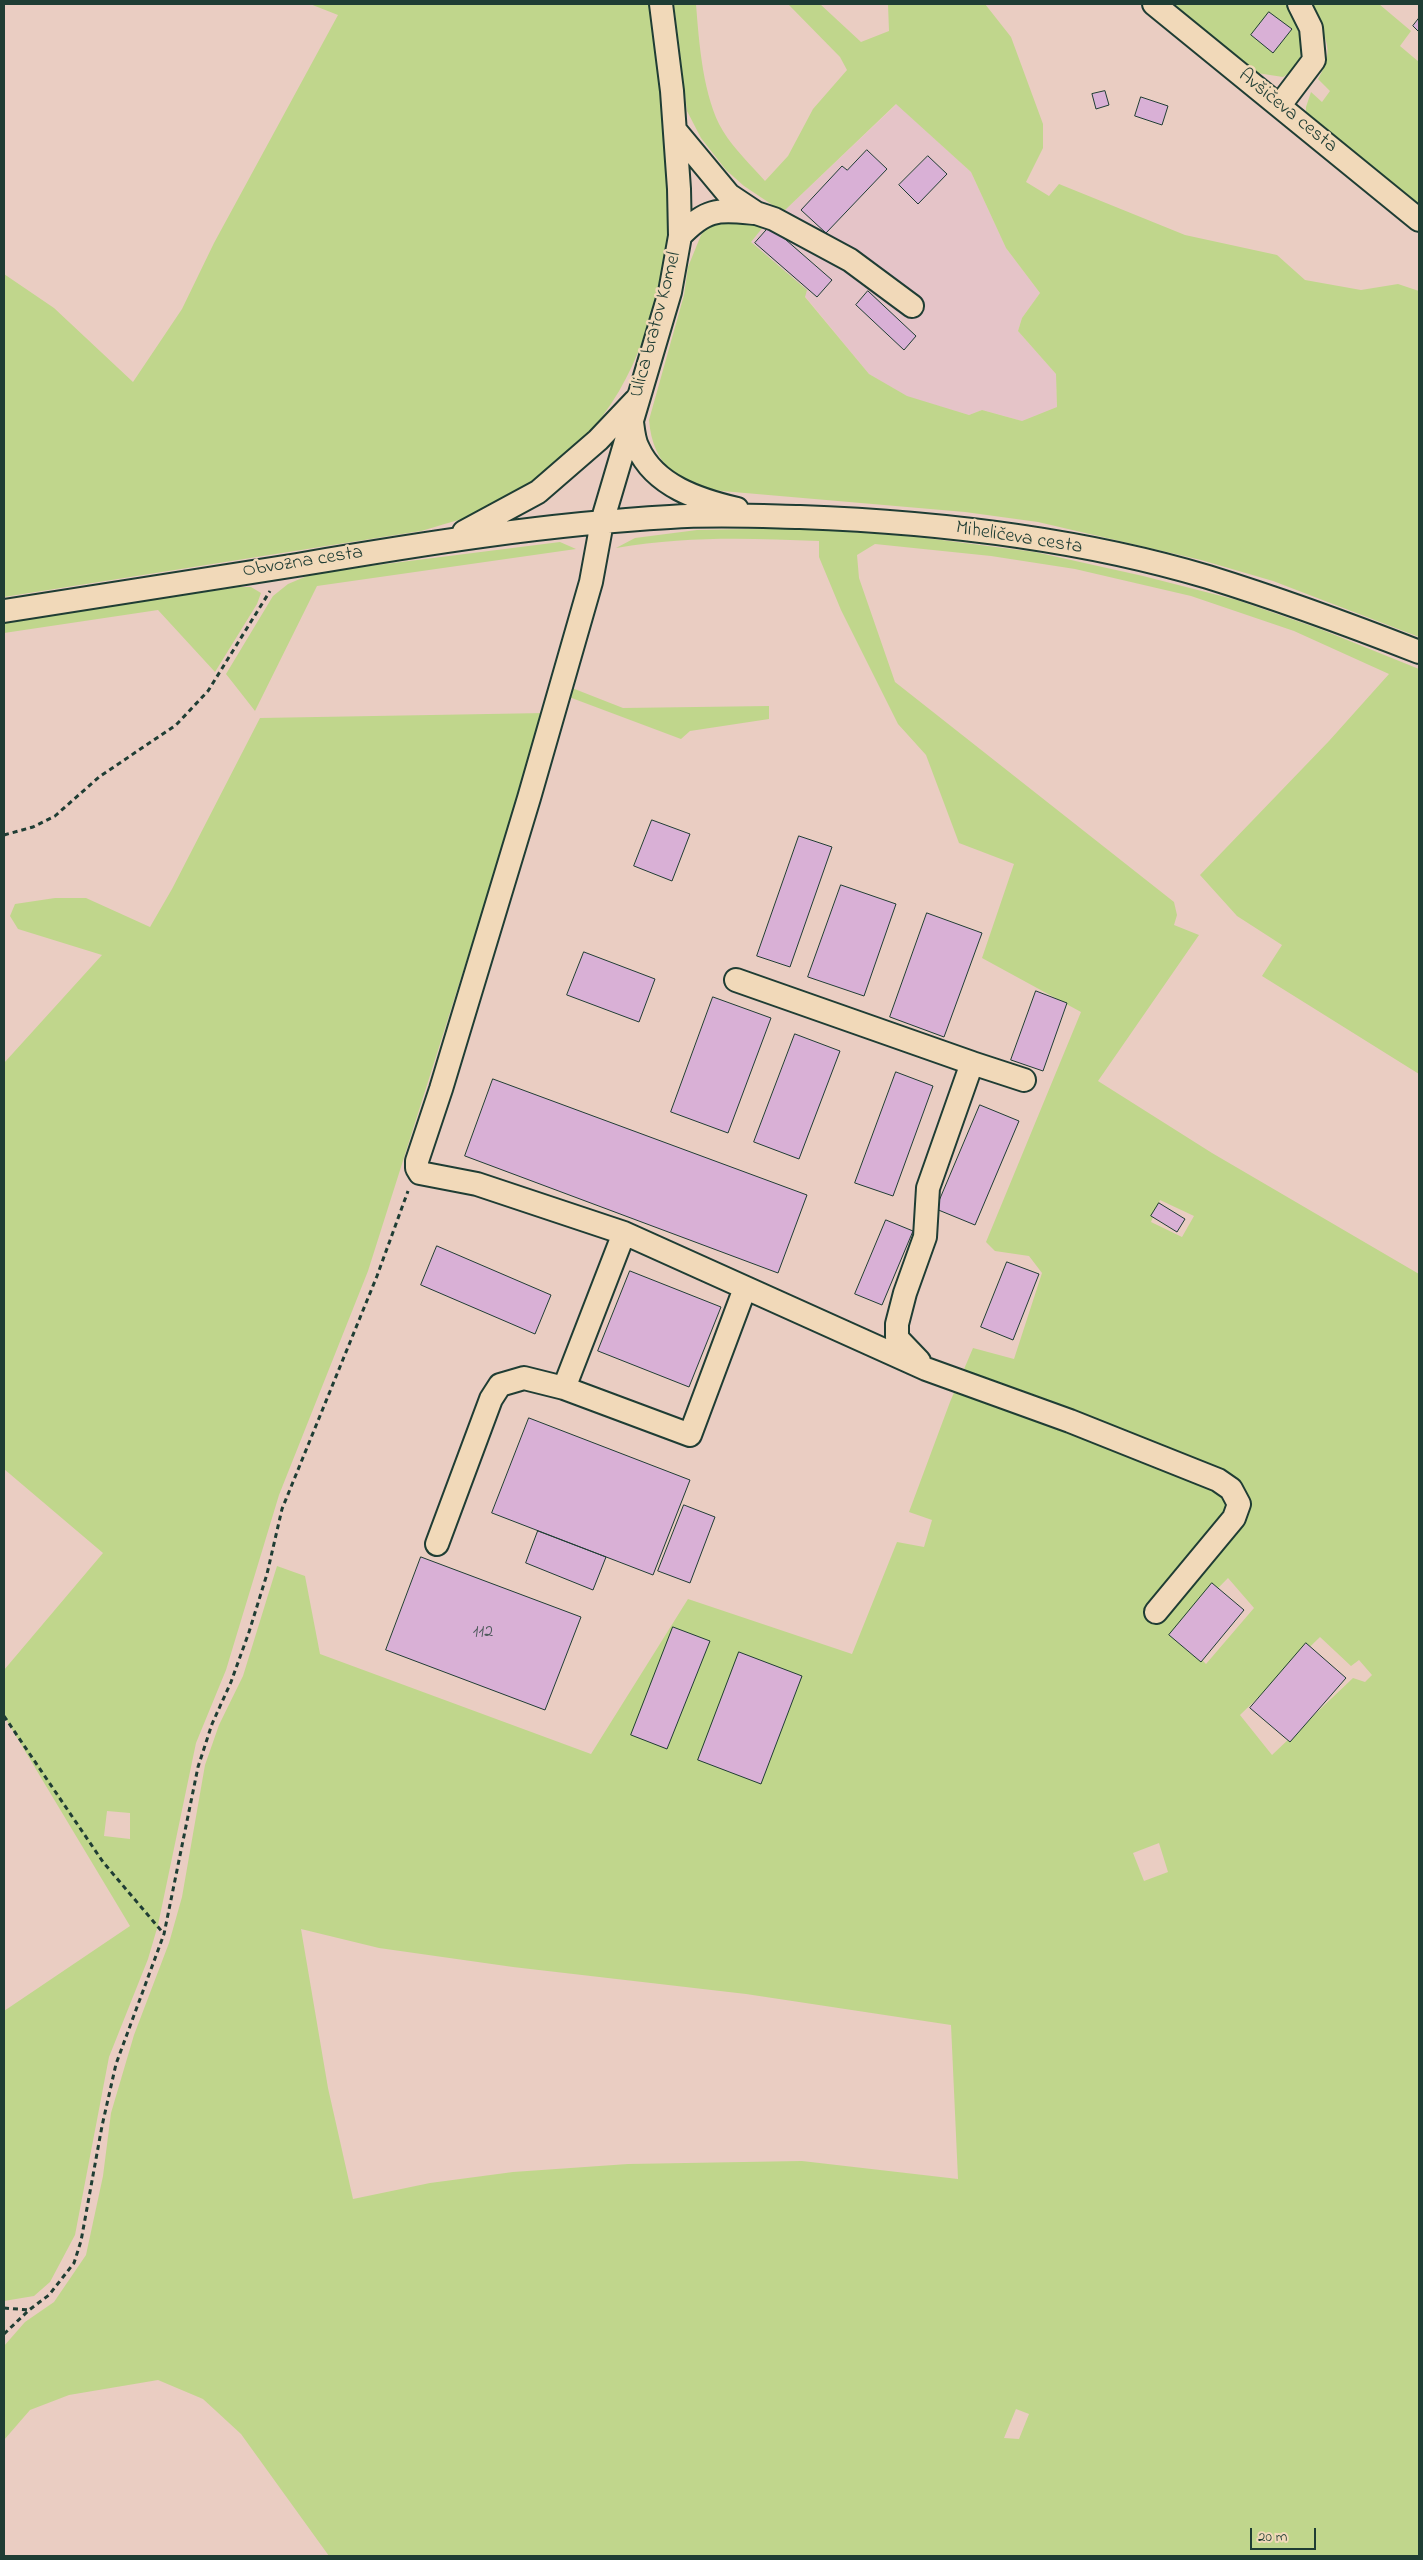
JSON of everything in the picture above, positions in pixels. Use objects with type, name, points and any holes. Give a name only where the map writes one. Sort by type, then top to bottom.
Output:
[{"type":"street","name":"Ulica bratov Komel","points":[[418,1170],[416,1162],[441,1089],[529,798],[591,582],[602,522],[663,317],[680,236],[675,130],[661,4]]},
{"type":"street","name":"Avšičeva cesta","points":[[1154,4],[1419,220]]},
{"type":"street","points":[[1280,106],[1314,60],[1311,28],[1299,4]]},
{"type":"street","points":[[675,130],[729,195],[756,213],[774,219],[850,260],[912,306]]},
{"type":"street","points":[[680,236],[696,219],[713,212],[756,213]]},
{"type":"street","points":[[447,540],[492,519],[538,492],[598,440],[639,396]]},
{"type":"street","points":[[632,420],[637,447],[648,466],[671,486],[722,506],[762,516]]},
{"type":"street","name":"Miheličeva cesta","points":[[602,522],[673,516],[853,519],[929,525],[1029,538],[1120,556],[1205,576],[1366,631],[1419,652]]},
{"type":"street","name":"Obvozna cesta","points":[[4,611],[447,540],[602,522]]},
{"type":"street","points":[[736,980],[1024,1080]]},
{"type":"street","points":[[926,1369],[897,1338],[897,1324],[904,1292],[925,1237],[928,1188],[972,1063]]},
{"type":"street","points":[[418,1170],[477,1184],[624,1234],[926,1369],[1079,1425],[1218,1480],[1232,1489],[1239,1504],[1234,1518],[1156,1612]]},
{"type":"street","points":[[564,1388],[624,1234]]},
{"type":"street","points":[[437,1544],[491,1399],[500,1385],[524,1378],[564,1388],[690,1435],[745,1288]]},
{"type":"path","points":[[4,835],[33,828],[55,816],[99,777],[176,725],[208,691],[285,567]]},
{"type":"path","points":[[4,2334],[29,2310],[49,2295],[74,2263],[81,2241],[102,2126],[116,2064],[164,1934],[198,1766],[212,1724],[232,1682],[249,1632],[267,1574],[282,1509],[418,1170]]},
{"type":"path","points":[[4,1716],[103,1862],[164,1934]]},
{"type":"path","points":[[4,2308],[29,2310]]},
{"type":"shaded area","points":[[897,104],[971,172],[1006,248],[1040,293],[1022,318],[1018,331],[1056,374],[1057,407],[1022,421],[982,410],[969,415],[907,397],[869,374],[805,296],[751,242],[764,226],[783,212]]},
{"type":"green space","points":[[310,4],[651,4],[665,122],[668,182],[667,241],[653,309],[644,338],[619,391],[603,416],[584,439],[563,460],[538,480],[500,504],[455,521],[421,531],[4,597],[4,274],[54,308],[133,382],[182,309],[214,243],[338,15]]},
{"type":"green space","points":[[674,4],[696,4],[703,69],[716,118],[732,144],[765,181],[788,156],[813,109],[847,70],[840,57],[788,4],[820,4],[861,42],[889,31],[888,4],[985,4],[1011,37],[1043,124],[1043,148],[1026,182],[1049,196],[1059,184],[1185,235],[1277,255],[1305,280],[1361,290],[1398,284],[1419,291],[1419,637],[1273,581],[1201,560],[1038,522],[965,512],[722,491],[693,483],[671,470],[656,450],[649,420],[684,295],[688,267],[701,235],[712,222],[737,219],[764,226],[751,242],[807,290],[805,297],[869,374],[907,396],[969,415],[982,410],[1022,421],[1057,407],[1056,374],[1018,331],[1022,318],[1040,293],[1006,248],[971,172],[896,104],[783,212],[744,186],[726,170],[701,138],[687,111]]},
{"type":"green space","points":[[1173,4],[1287,4],[1299,33],[1301,54],[1298,63],[1293,71],[1283,77],[1257,73]]},
{"type":"green space","points":[[1306,4],[1379,4],[1411,31],[1400,46],[1419,62],[1419,209],[1306,113],[1311,92],[1322,102],[1330,91],[1318,79],[1327,58],[1326,40]]},
{"type":"green space","points":[[799,528],[918,537],[1035,552],[1143,576],[1237,600],[1320,629],[1419,669],[1419,1074],[1262,976],[1282,945],[1237,916],[1200,875],[1329,741],[1389,674],[1294,631],[1191,596],[1075,569],[991,556],[875,544],[857,555],[859,578],[895,682],[1174,902],[1177,915],[1174,925],[1199,935],[1098,1081],[1212,1153],[1419,1274],[1419,2556],[329,2556],[241,2434],[203,2399],[158,2380],[69,2395],[30,2410],[4,2440],[4,2346],[25,2322],[54,2302],[86,2255],[103,2176],[111,2113],[134,2035],[169,1943],[182,1897],[205,1765],[219,1725],[243,1676],[277,1566],[305,1576],[320,1654],[591,1754],[688,1599],[852,1654],[897,1542],[924,1547],[932,1520],[909,1512],[950,1402],[973,1348],[1014,1359],[1042,1273],[1029,1256],[995,1251],[986,1242],[1081,1012],[982,958],[1014,864],[959,843],[926,755],[898,724],[841,610],[819,557],[819,541],[692,540],[668,541],[616,548],[635,538],[697,530]],"holes":[[[1160,1200],[1194,1216],[1182,1237],[1151,1222]],[[1228,1578],[1254,1608],[1206,1664],[1175,1632]],[[1320,1637],[1351,1666],[1359,1660],[1372,1675],[1365,1682],[1353,1678],[1272,1755],[1240,1715]],[[1159,1843],[1168,1872],[1144,1881],[1133,1853]],[[301,1929],[379,1948],[513,1967],[746,1994],[951,2025],[958,2179],[802,2161],[628,2164],[513,2172],[430,2183],[353,2199],[328,2088]],[[1016,2409],[1029,2414],[1019,2439],[1004,2438]]]},
{"type":"green space","points":[[560,542],[576,549],[317,586],[255,711],[226,674],[273,596],[288,584],[314,573]]},
{"type":"green space","points":[[239,587],[251,587],[261,593],[257,604],[215,672],[158,610],[4,633],[4,622]]},
{"type":"green space","points":[[572,688],[623,708],[769,706],[769,719],[690,731],[681,739],[569,697]]},
{"type":"green space","points":[[545,713],[368,1271],[279,1495],[226,1670],[196,1743],[158,1925],[148,1959],[109,2057],[75,2235],[50,2282],[34,2296],[4,2301],[4,2011],[130,1926],[4,1716],[4,1670],[103,1553],[4,1469],[4,1063],[102,955],[18,929],[10,916],[15,904],[55,898],[86,898],[150,927],[172,889],[260,718]],"holes":[[[107,1811],[130,1813],[130,1839],[104,1836]]]},
{"type":"building","points":[[1269,12],[1292,29],[1273,53],[1251,35]]},
{"type":"building","points":[[1419,18],[1419,32],[1413,26]]},
{"type":"building","points":[[1105,91],[1109,105],[1096,109],[1092,94]]},
{"type":"building","points":[[1141,97],[1168,106],[1162,125],[1135,116]]},
{"type":"building","points":[[867,150],[887,169],[826,233],[801,210],[842,166],[847,170]]},
{"type":"building","points":[[928,156],[947,174],[918,204],[899,185]]},
{"type":"building","points":[[770,226],[832,280],[817,297],[755,243]]},
{"type":"building","points":[[868,291],[916,336],[904,350],[856,305]]},
{"type":"building","points":[[652,820],[690,834],[672,881],[634,866]]},
{"type":"building","points":[[799,836],[832,847],[790,967],[757,956]]},
{"type":"building","points":[[841,885],[896,904],[864,996],[808,977]]},
{"type":"building","points":[[927,913],[982,933],[944,1037],[890,1017]]},
{"type":"building","points":[[584,952],[655,979],[639,1022],[567,995]]},
{"type":"building","points":[[1036,991],[1067,1003],[1043,1071],[1011,1060]]},
{"type":"building","points":[[713,997],[771,1018],[728,1133],[671,1112]]},
{"type":"building","points":[[795,1034],[840,1051],[799,1159],[754,1142]]},
{"type":"building","points":[[896,1072],[933,1086],[893,1196],[855,1183]]},
{"type":"building","points":[[493,1079],[807,1195],[778,1273],[465,1156]]},
{"type":"building","points":[[980,1105],[1019,1121],[975,1225],[936,1209]]},
{"type":"building","points":[[1159,1203],[1185,1219],[1177,1232],[1151,1216]]},
{"type":"building","points":[[886,1220],[913,1231],[882,1305],[855,1294]]},
{"type":"building","points":[[437,1246],[551,1295],[535,1334],[421,1285]]},
{"type":"building","points":[[1007,1262],[1039,1274],[1013,1340],[981,1327]]},
{"type":"building","points":[[630,1271],[721,1307],[689,1387],[598,1351]]},
{"type":"building","points":[[529,1418],[690,1480],[653,1575],[492,1513]]},
{"type":"building","points":[[684,1505],[715,1517],[690,1583],[658,1571]]},
{"type":"building","points":[[538,1531],[606,1557],[593,1590],[526,1563]]},
{"type":"building","points":[[421,1557],[581,1617],[545,1710],[386,1650]]},
{"type":"building","points":[[1212,1583],[1244,1610],[1201,1662],[1169,1635]]},
{"type":"building","points":[[673,1627],[710,1641],[667,1749],[631,1735]]},
{"type":"building","points":[[1306,1643],[1346,1678],[1290,1742],[1250,1708]]},
{"type":"building","points":[[739,1652],[802,1676],[761,1784],[698,1760]]}]
